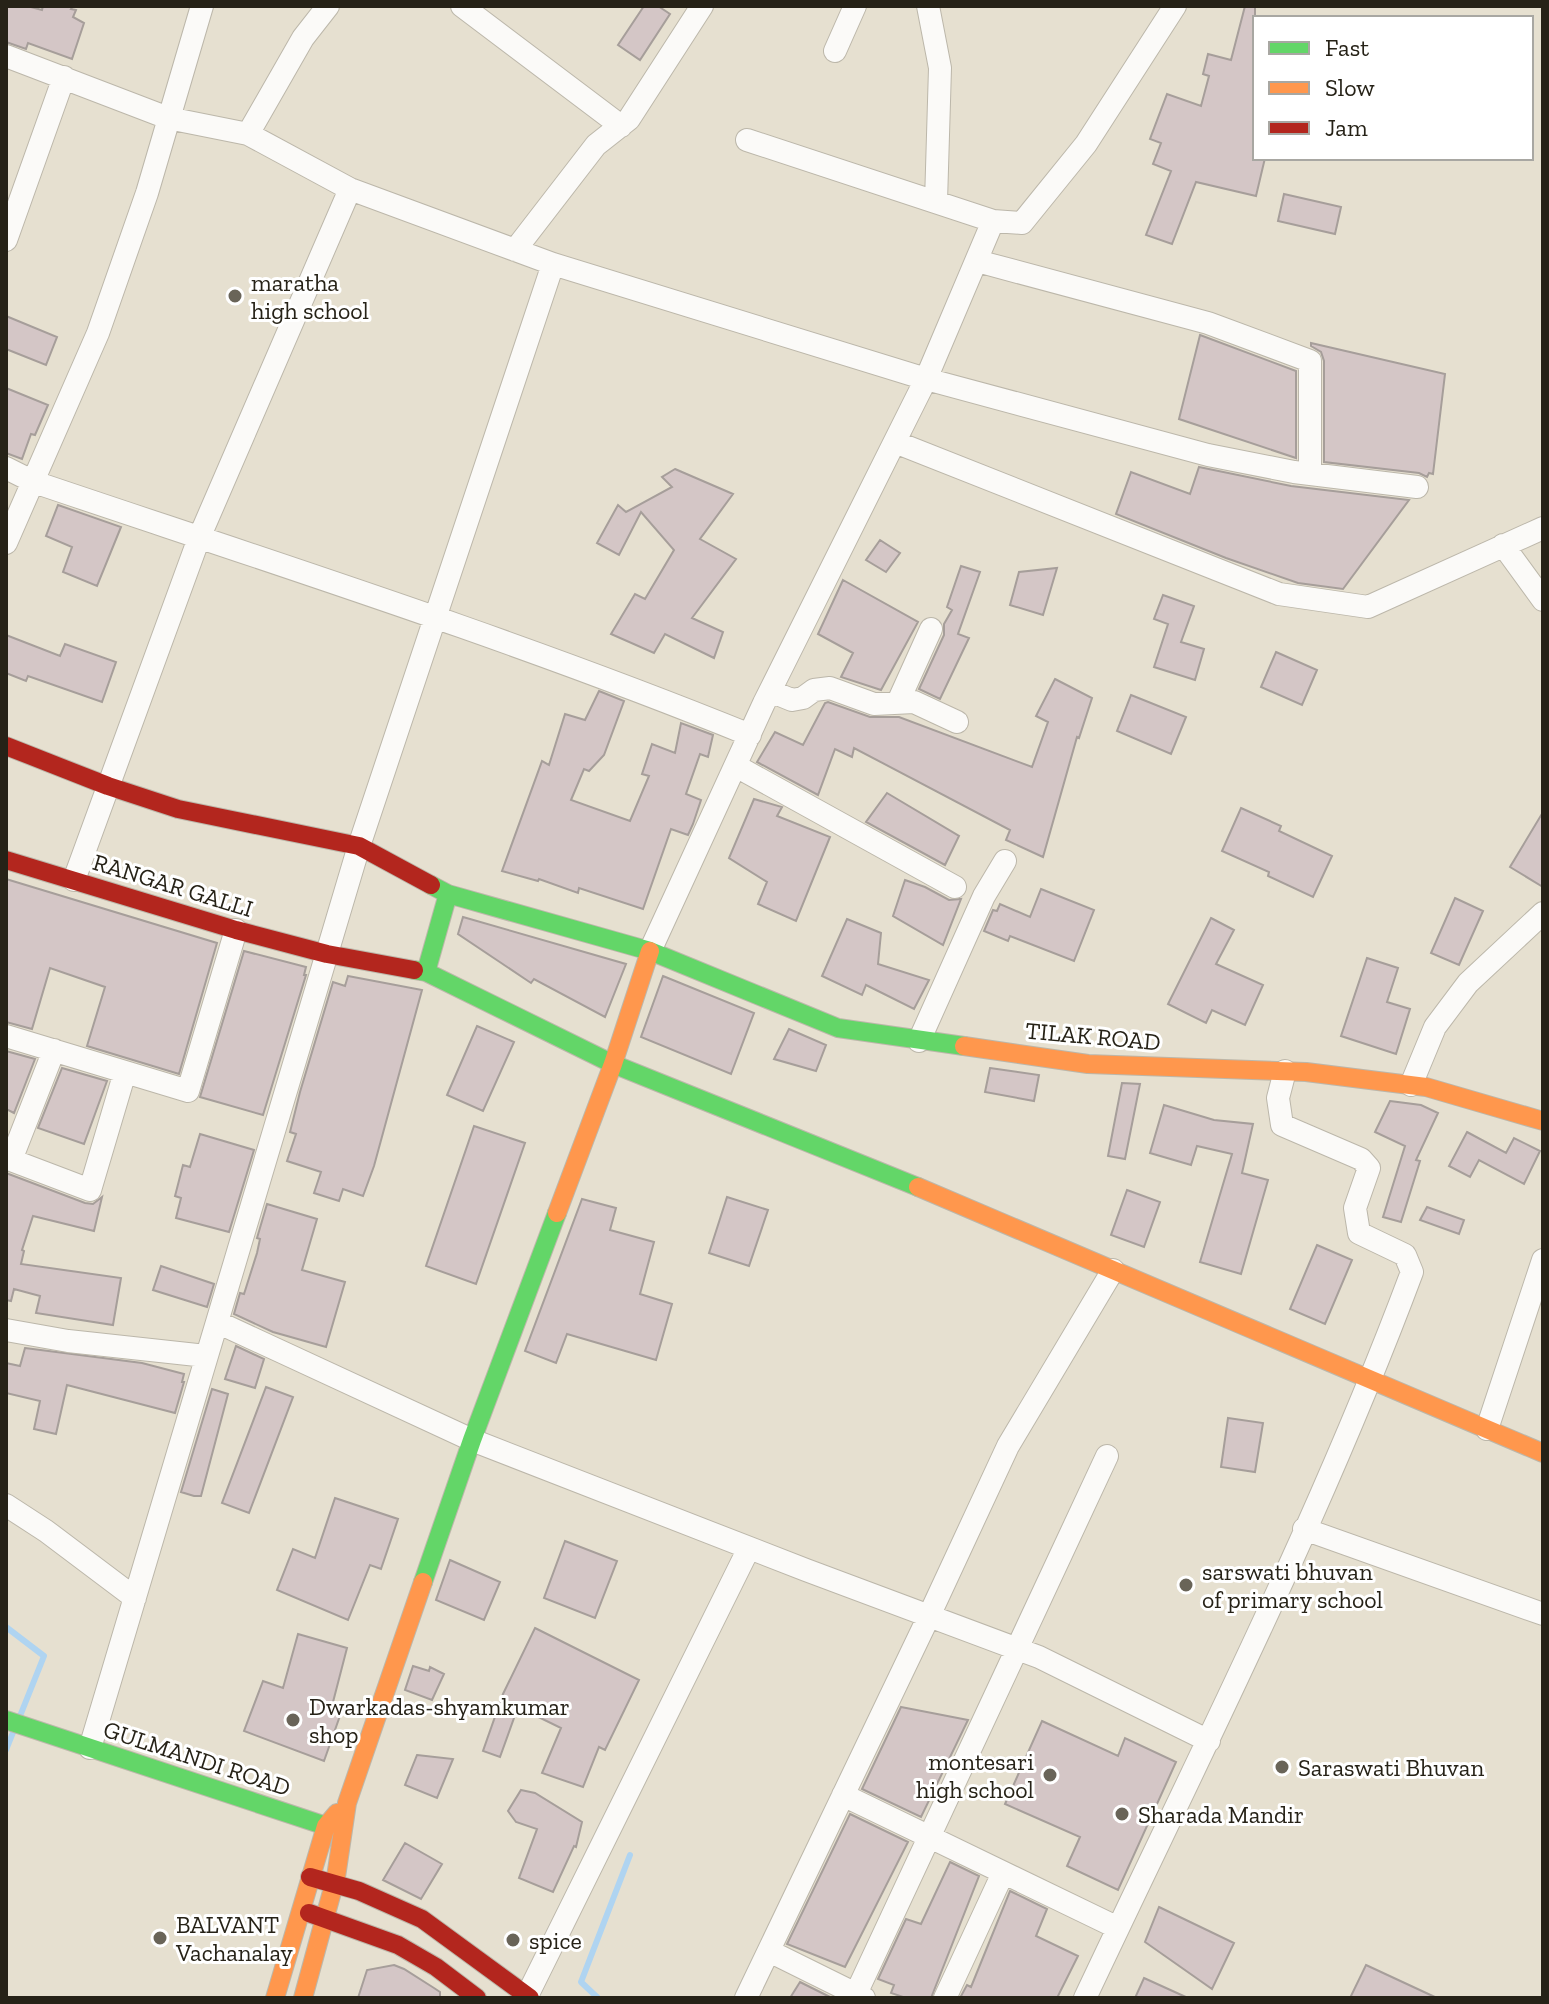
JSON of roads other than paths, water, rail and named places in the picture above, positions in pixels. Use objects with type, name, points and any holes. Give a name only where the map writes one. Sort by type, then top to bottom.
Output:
[{"type":"street","points":[[6,543],[98,333],[147,193],[202,6]]},
{"type":"street","points":[[248,134],[303,38],[328,6]]},
{"type":"street","points":[[462,6],[621,126]]},
{"type":"street","points":[[515,250],[596,145],[629,119],[702,6]]},
{"type":"street","points":[[835,51],[855,6]]},
{"type":"street","points":[[928,6],[940,68],[936,202]]},
{"type":"street","points":[[747,140],[993,221],[1022,223],[1086,144],[1175,6]]},
{"type":"street","points":[[6,56],[168,118],[248,134],[350,189],[553,264],[926,379],[1208,455],[1310,474],[1417,487]]},
{"type":"street","points":[[6,240],[64,77]]},
{"type":"street","points":[[74,880],[199,538],[350,189]]},
{"type":"street","points":[[303,1998],[336,1884],[347,1803],[472,1440],[613,1064],[650,951],[770,691],[926,379],[993,221]]},
{"type":"street","points":[[977,261],[1208,323],[1310,361],[1310,474]]},
{"type":"street","points":[[90,1748],[359,846],[553,264]]},
{"type":"street","points":[[895,442],[1279,594],[1368,607],[1543,528]]},
{"type":"street","points":[[6,468],[34,482],[645,692],[750,735]]},
{"type":"street","points":[[1494,550],[1543,600]]},
{"type":"street","points":[[898,702],[931,629]]},
{"type":"street","points":[[770,691],[792,700],[803,698],[814,690],[830,688],[874,704],[914,702],[957,722]]},
{"type":"street","name":"TILAK ROAD","points":[[6,746],[108,786],[178,809],[359,846],[448,894],[650,951],[838,1028],[1088,1064],[1285,1071],[1411,1085],[1543,1121]]},
{"type":"street","points":[[736,766],[955,887]]},
{"type":"street","name":"RANGAR GALLI","points":[[6,860],[236,930],[327,954],[426,972],[613,1064],[834,1152],[1543,1453]]},
{"type":"street","points":[[919,1041],[984,896],[1005,861]]},
{"type":"street","points":[[426,972],[448,894]]},
{"type":"street","points":[[1411,1085],[1435,1027],[1468,983],[1543,913]]},
{"type":"street","points":[[6,1036],[188,1091],[236,930]]},
{"type":"street","points":[[54,1050],[11,1160],[90,1190],[125,1072]]},
{"type":"street","points":[[1085,1998],[1209,1741],[1372,1380],[1412,1272],[1405,1255],[1359,1233],[1355,1208],[1369,1168],[1361,1159],[1282,1125],[1278,1098],[1285,1071]]},
{"type":"street","points":[[1487,1429],[1543,1260]]},
{"type":"street","points":[[746,1998],[1008,1446],[1113,1270]]},
{"type":"street","points":[[217,1322],[472,1440],[1039,1657],[1209,1741]]},
{"type":"street","points":[[6,1330],[68,1341],[206,1356]]},
{"type":"street","points":[[769,1951],[858,1997],[1107,1456]]},
{"type":"street","points":[[6,1505],[135,1598]]},
{"type":"street","points":[[1304,1529],[1543,1614]]},
{"type":"street","points":[[310,1877],[359,1891],[422,1919],[528,1997],[749,1548]]},
{"type":"street","name":"GULMANDI ROAD","points":[[6,1720],[326,1826]]},
{"type":"street","points":[[843,1795],[1118,1928]]},
{"type":"street","points":[[275,1998],[326,1826],[347,1803]]},
{"type":"street","points":[[945,1998],[1003,1873]]},
{"type":"street","points":[[300,1910],[348,1924],[408,1949],[446,1973],[477,1998]]},
{"type":"waterway","points":[[6,1627],[44,1656],[20,1716]]},
{"type":"waterway","points":[[6,1750],[14,1730]]},
{"type":"waterway","points":[[598,1998],[581,1982],[630,1855]]},
{"type":"place","name":"maratha high school","points":[[235,296]]},
{"type":"place","name":"sarswati bhuvan of primary school","points":[[1186,1585]]},
{"type":"place","name":"Dwarkadas-shyamkumar shop","points":[[293,1720]]},
{"type":"place","name":"Saraswati Bhuvan","points":[[1282,1767]]},
{"type":"place","name":"montesari high school","points":[[1050,1775]]},
{"type":"place","name":"Sharada Mandir","points":[[1122,1814]]},
{"type":"place","name":"BALVANT Vachanalay","points":[[160,1938]]},
{"type":"place","name":"spice","points":[[513,1940]]}]
